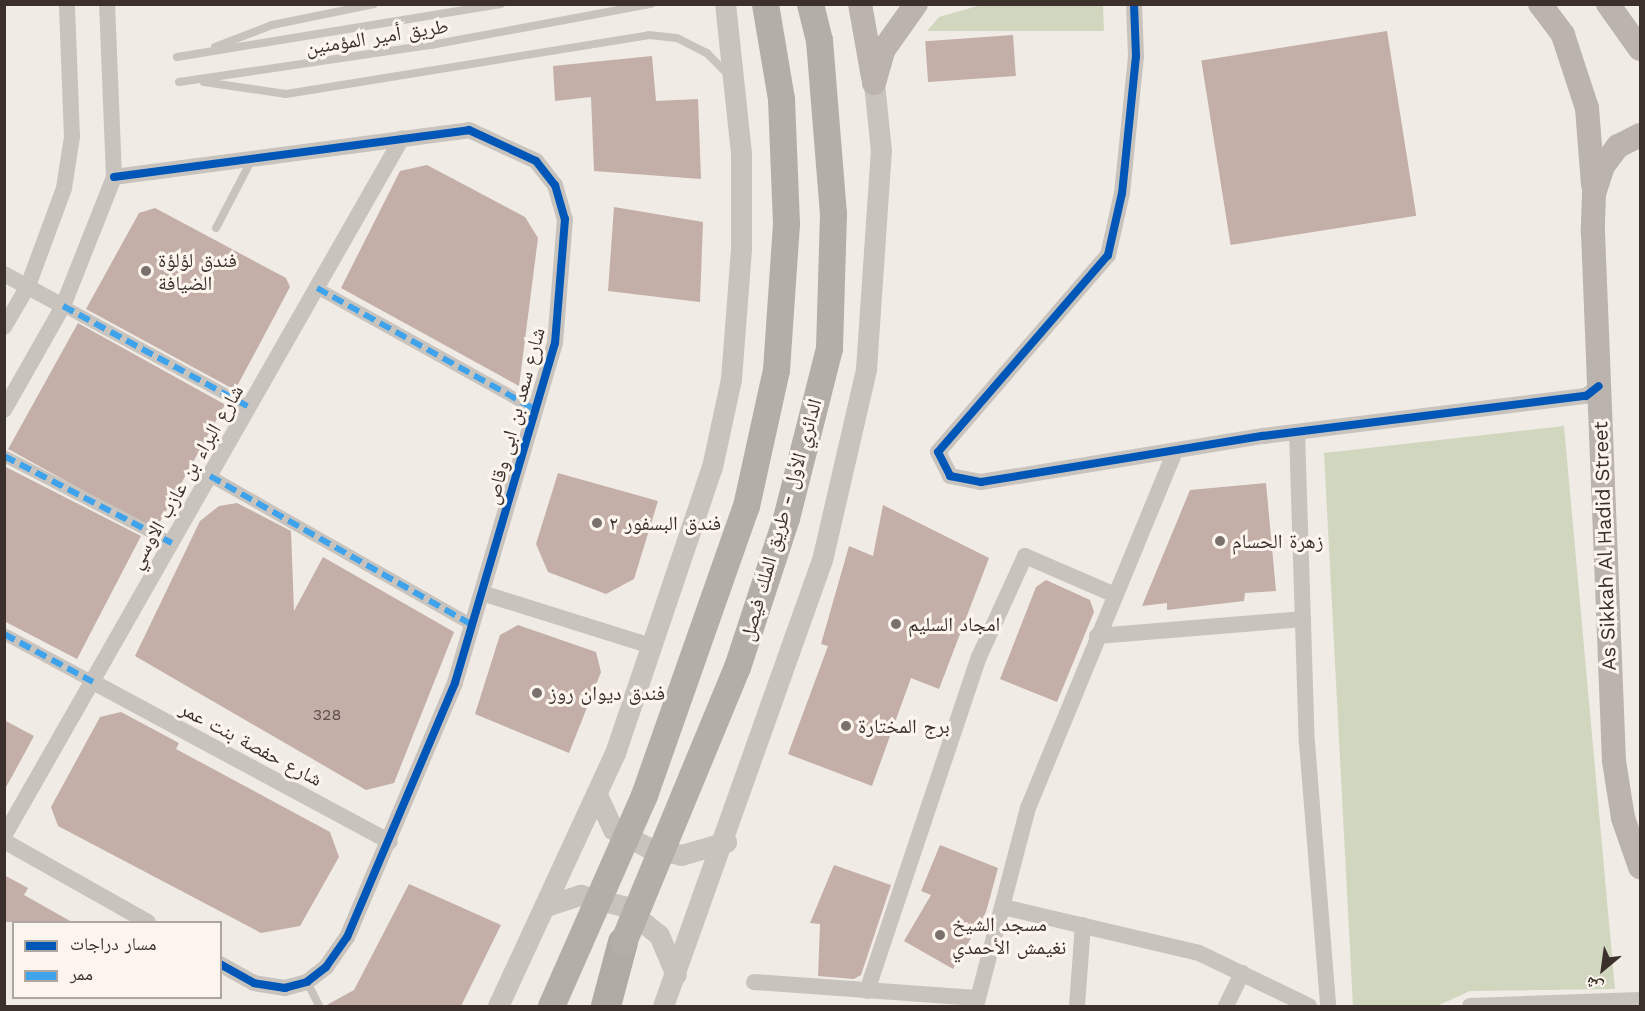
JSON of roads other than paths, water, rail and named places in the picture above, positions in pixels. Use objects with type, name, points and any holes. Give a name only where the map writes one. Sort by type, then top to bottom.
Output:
[{"type":"highway","name":"الدائري الأول - طريق الملك فيصل","points":[[550,1006],[644,795],[746,506],[777,361],[786,224],[781,99],[765,4]]},
{"type":"highway","name":"الدائري الأول - طريق الملك فيصل","points":[[590,1006],[622,942],[738,667],[786,518],[830,348],[833,213],[819,40],[810,4]]},
{"type":"highway","points":[[606,1006],[622,942]]},
{"type":"main road","points":[[860,4],[874,82]]},
{"type":"main road","points":[[874,82],[884,49],[916,4]]},
{"type":"main road","points":[[1540,4],[1563,34],[1587,108],[1594,194]]},
{"type":"main road","points":[[1608,4],[1641,49]]},
{"type":"main road","name":"As Sikkah Al Hadid Street","points":[[1641,135],[1618,146],[1603,166],[1594,194],[1614,761],[1623,818],[1641,867]]},
{"type":"street","points":[[4,327],[28,286],[64,189],[69,157],[67,4]]},
{"type":"street","points":[[4,410],[63,306],[114,177],[107,4]]},
{"type":"street","points":[[498,1006],[597,795],[654,647],[712,467],[731,379],[741,249],[735,82],[725,4]]},
{"type":"street","points":[[1134,4],[1136,56],[1124,170],[1108,255],[938,452],[950,476],[981,482],[1297,432],[1586,396],[1599,386]]},
{"type":"street","points":[[663,1006],[726,842],[822,560],[866,369],[880,151],[874,82]]},
{"type":"street","name":"شارع سعد بن ابى وقاص","points":[[114,177],[469,130],[536,161],[555,185],[565,219],[555,343],[455,683],[390,842],[347,937],[326,968],[307,982]]},
{"type":"street","name":"شارع البراء بن عازب الاوسي","points":[[4,836],[402,138]]},
{"type":"street","points":[[4,274],[249,407]]},
{"type":"street","points":[[318,288],[536,410]]},
{"type":"street","points":[[1297,432],[1303,619],[1328,1006]]},
{"type":"street","points":[[754,982],[976,1002],[1028,808],[1113,594],[1175,451]]},
{"type":"street","points":[[4,456],[172,543]]},
{"type":"street","points":[[210,476],[472,625]]},
{"type":"street","points":[[867,991],[979,657],[1025,556],[1113,594]]},
{"type":"street","points":[[482,593],[654,647]]},
{"type":"street","points":[[1097,636],[1303,619]]},
{"type":"street","points":[[4,633],[93,682]]},
{"type":"street","name":"شارع حفصة بنت عمر","points":[[93,682],[390,842]]},
{"type":"street","points":[[597,795],[613,829],[647,847],[681,855],[726,842]]},
{"type":"street","points":[[4,841],[146,921]]},
{"type":"street","points":[[546,906],[580,895],[623,906],[659,935],[676,975]]},
{"type":"street","points":[[1002,907],[1199,953],[1310,1006]]},
{"type":"street","points":[[1077,1006],[1083,925]]},
{"type":"street","points":[[222,965],[254,983],[285,988],[307,982]]},
{"type":"street","points":[[1226,1006],[1242,973]]},
{"type":"street","points":[[1470,1006],[1641,1000]]},
{"type":"lane","points":[[200,53],[272,25],[374,4]]},
{"type":"lane","points":[[177,57],[501,4]]},
{"type":"lane","name":"طريق أمير المؤمنين","points":[[179,82],[204,82],[651,4]]},
{"type":"lane","points":[[204,82],[286,94],[649,35],[677,38],[707,53],[735,82]]},
{"type":"lane","points":[[216,228],[252,159]]},
{"type":"lane","points":[[307,982],[319,1006]]},
{"type":"place","name":"فندق لؤلؤة الضيافة","points":[[146,271]]},
{"type":"place","name":"فندق البسفور ٢","points":[[597,523]]},
{"type":"place","name":"زهرة الحسام","points":[[1220,541]]},
{"type":"place","name":"امجاد السلیم","points":[[896,624]]},
{"type":"place","name":"فندق ديوان روز","points":[[537,693]]},
{"type":"place","name":"برج المختارة","points":[[846,726]]},
{"type":"place","name":"مسجد الشيخ نغيمش الأحمدي","points":[[940,935]]}]
